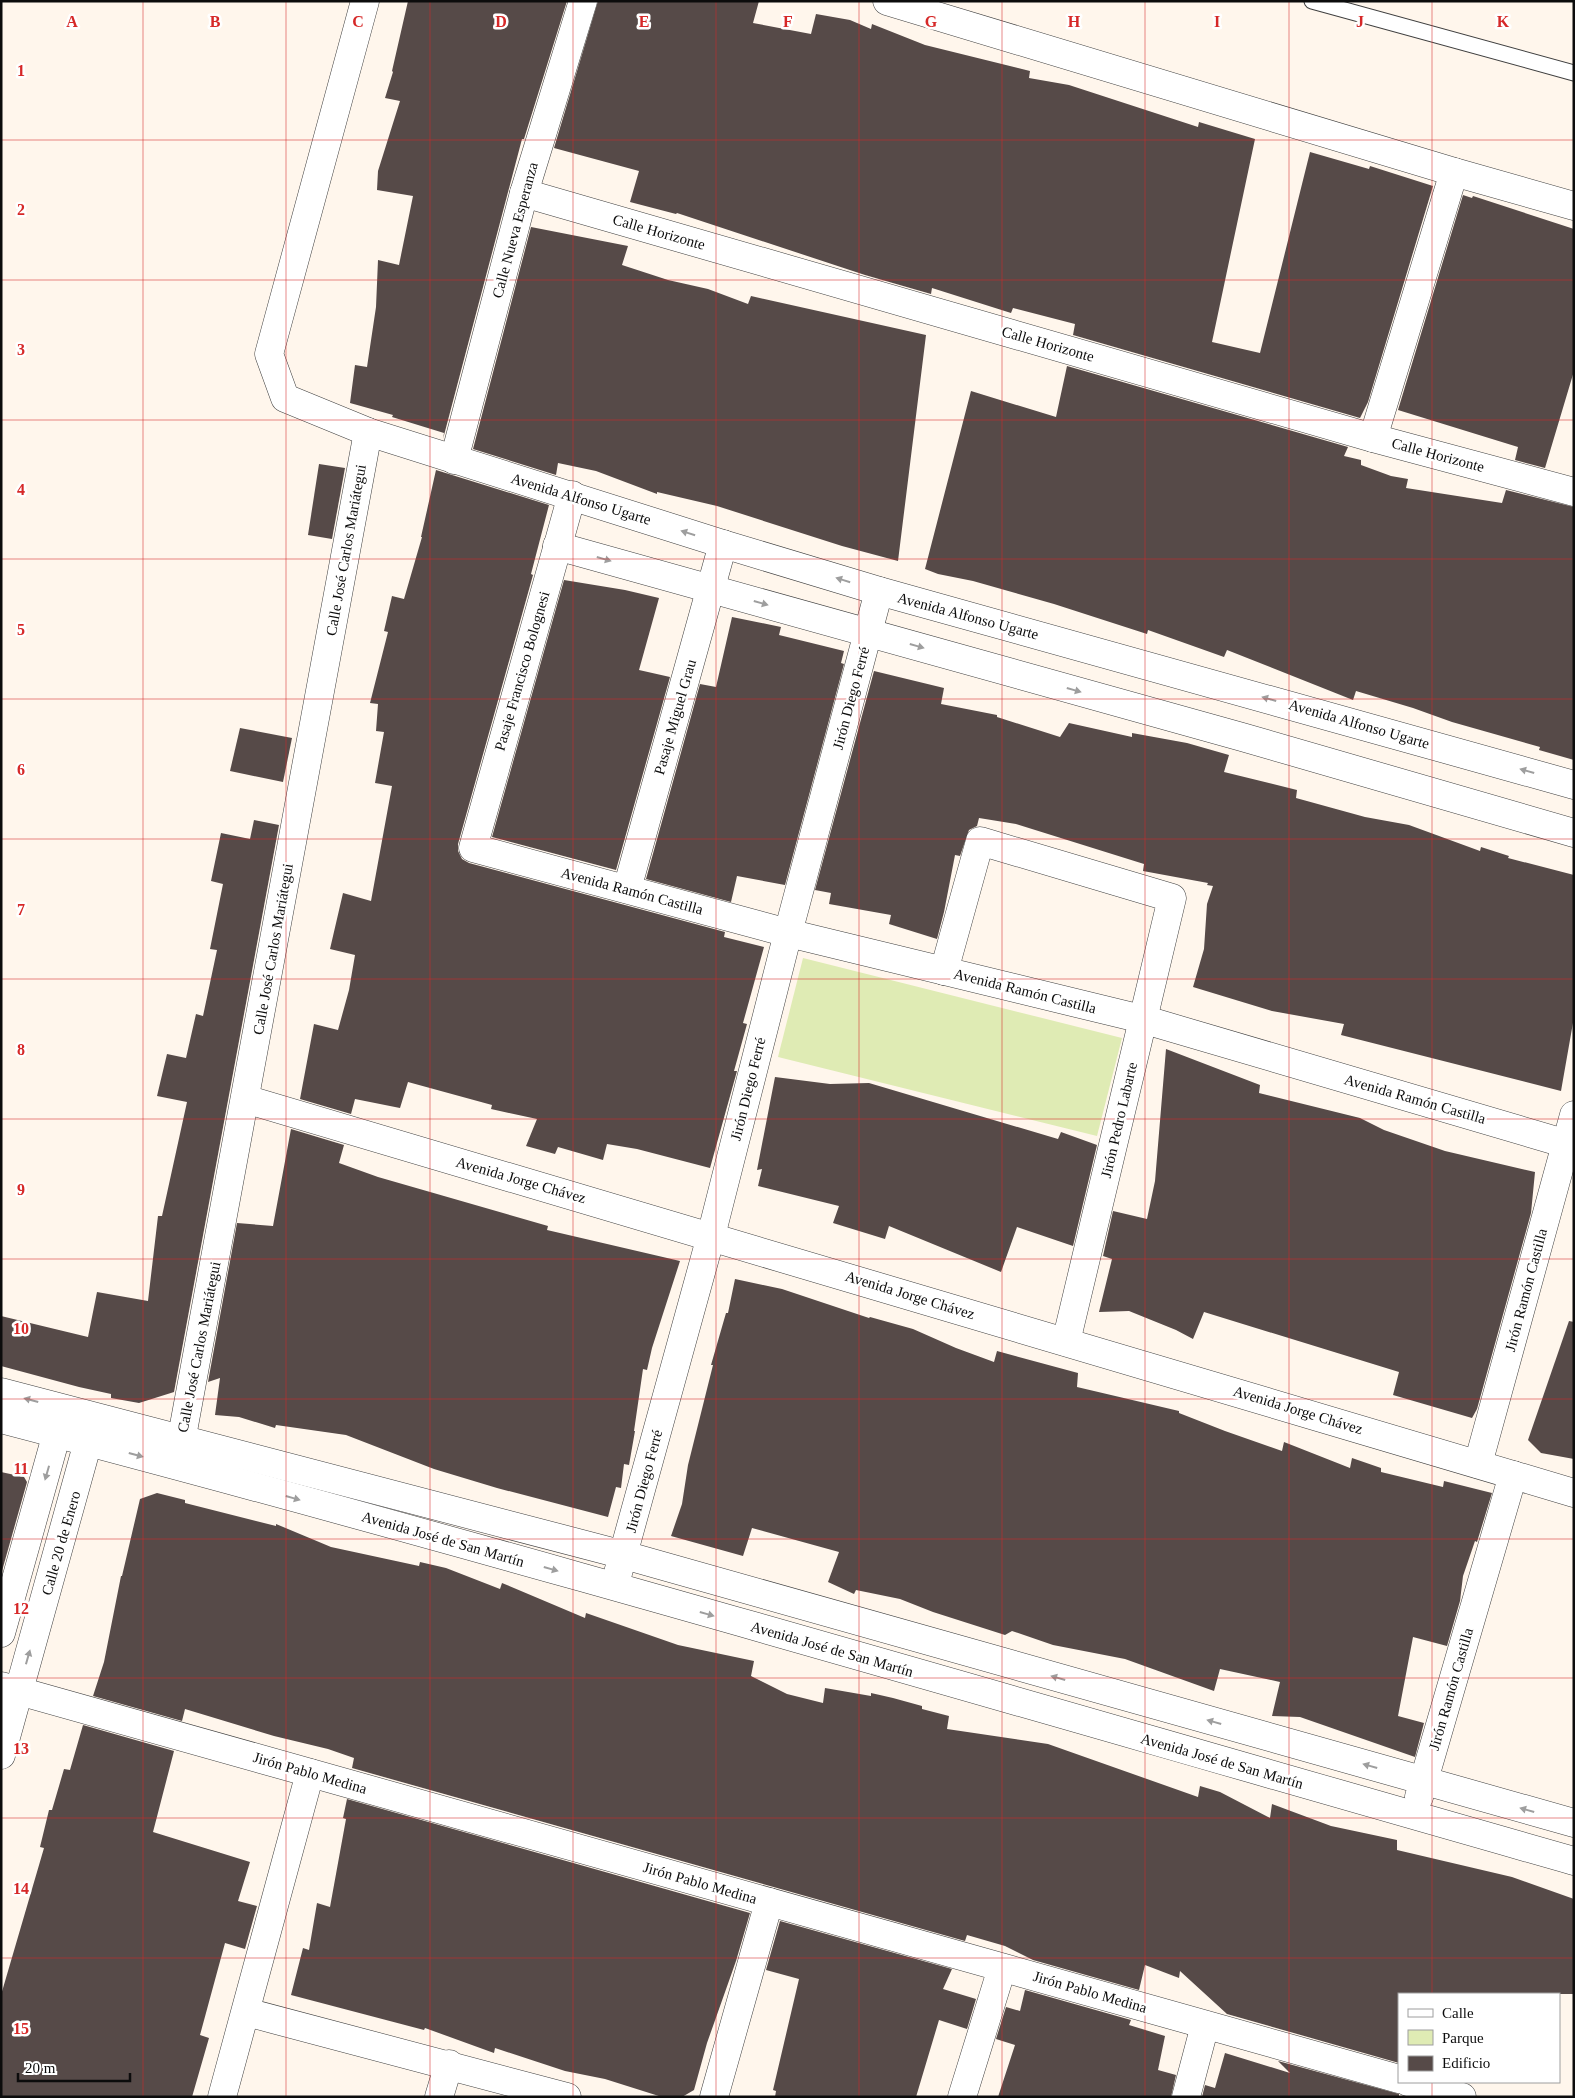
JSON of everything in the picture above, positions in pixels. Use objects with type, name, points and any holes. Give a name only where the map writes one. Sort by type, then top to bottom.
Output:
[{"type":"street","name":"Avenida Alfonso Ugarte","points":[[365,1],[269,354],[285,398],[368,432],[722,544],[879,591],[1574,784]]},
{"type":"street","name":"Calle Nueva Esperanza","points":[[454,460],[524,193],[583,1]]},
{"type":"street","points":[[887,1],[1454,172],[1574,206]]},
{"type":"street","points":[[1373,438],[1454,172]]},
{"type":"street","name":"Calle Horizonte","points":[[524,193],[1373,438],[1574,492]]},
{"type":"street","name":"Calle José Carlos Mariátegui","points":[[179,1453],[368,432]]},
{"type":"street","name":"Pasaje Francisco Bolognesi","points":[[472,848],[572,495]]},
{"type":"street","name":"Pasaje Miguel Grau","points":[[627,889],[722,544]]},
{"type":"street","points":[[557,546],[868,632],[1574,833]]},
{"type":"street","name":"Jirón Diego Ferré","points":[[614,1587],[711,1236],[788,933],[879,591]]},
{"type":"street","name":"Jirón Pedro Labarte","points":[[944,971],[980,841],[1172,898],[1066,1342]]},
{"type":"street","name":"Avenida Ramón Castilla","points":[[472,848],[788,933],[1142,1019],[1570,1145]]},
{"type":"street","name":"Avenida Jorge Chávez","points":[[245,1099],[1574,1493]]},
{"type":"street","name":"Jirón Ramón Castilla","points":[[1478,1464],[1570,1145],[1574,1115]]},
{"type":"street","points":[[1,1392],[60,1422]]},
{"type":"street","points":[[1,1420],[60,1422]]},
{"type":"street","points":[[1,1633],[60,1422]]},
{"type":"street","name":"Avenida José de San Martín","points":[[60,1422],[179,1453],[624,1555],[1574,1823]]},
{"type":"street","name":"Calle 20 de Enero","points":[[3,1743],[10,1689],[92,1430]]},
{"type":"street","name":"Avenida José de San Martín","points":[[179,1453],[614,1587],[1574,1861]]},
{"type":"street","name":"Jirón Ramón Castilla","points":[[1414,1816],[1513,1475]]},
{"type":"street","name":"Jirón Pablo Medina","points":[[10,1689],[1398,2079]]},
{"type":"street","points":[[222,2097],[310,1773]]},
{"type":"street","points":[[714,2097],[769,1902]]},
{"type":"street","points":[[962,2097],[1002,1968]]},
{"type":"street","points":[[246,2012],[449,2064],[567,2097]]},
{"type":"street","points":[[1186,2097],[1205,2025]]},
{"type":"street","points":[[440,2097],[449,2064]]},
{"type":"street","points":[[1411,2083],[1456,2096]]},
{"type":"lane","points":[[1312,1],[1574,72]]},
{"type":"green space","points":[[803,958],[1122,1038],[1097,1136],[778,1057]]},
{"type":"building","points":[[408,1],[567,1],[524,139],[522,139],[443,439],[444,433],[392,417],[393,415],[350,403],[355,365],[367,367],[376,307],[378,260],[399,265],[413,196],[377,190],[378,171],[400,101],[385,98],[393,72]]},
{"type":"building","points":[[598,1],[759,1],[753,23],[811,34],[816,14],[850,20],[871,29],[872,24],[925,45],[1030,71],[1029,78],[1069,85],[1198,127],[1199,122],[1255,139],[1212,342],[1260,353],[1310,152],[1369,169],[1370,166],[1433,186],[1368,402],[1360,418],[1073,335],[1075,324],[1013,308],[1011,313],[932,288],[931,294],[865,275],[677,213],[630,202],[639,171],[554,148]]},
{"type":"building","points":[[1463,195],[1472,198],[1473,196],[1574,229],[1574,371],[1545,468],[1515,460],[1518,447],[1398,410]]},
{"type":"building","points":[[531,227],[628,246],[622,265],[668,280],[708,289],[748,304],[751,296],[926,335],[898,561],[842,546],[717,506],[657,492],[657,494],[596,471],[558,463],[556,475],[473,449]]},
{"type":"building","points":[[1067,366],[1348,447],[1344,456],[1361,460],[1361,465],[1391,476],[1408,479],[1406,488],[1502,503],[1506,490],[1574,507],[1574,760],[1539,750],[1540,747],[1452,722],[1356,691],[1353,700],[1227,650],[1224,657],[1148,630],[1147,634],[1054,604],[925,569],[971,391],[1056,417]]},
{"type":"building","points":[[319,464],[345,468],[332,539],[308,535]]},
{"type":"building","points":[[436,470],[549,505],[531,574],[533,575],[458,844],[458,851],[462,859],[469,863],[725,932],[724,937],[764,947],[743,1023],[747,1024],[734,1071],[737,1071],[710,1168],[637,1149],[607,1144],[603,1160],[558,1147],[555,1154],[526,1146],[537,1119],[491,1109],[492,1105],[408,1082],[400,1108],[355,1099],[351,1114],[300,1099],[314,1024],[338,1030],[349,990],[355,955],[330,949],[343,893],[371,901],[392,786],[375,783],[384,732],[376,731],[378,704],[370,703],[388,632],[384,631],[392,596],[404,599],[422,537]]},
{"type":"building","points":[[564,580],[625,590],[659,598],[639,670],[670,677],[616,870],[492,837]]},
{"type":"building","points":[[732,617],[781,627],[779,635],[844,651],[841,663],[844,664],[785,885],[737,876],[731,902],[646,879],[700,684],[716,687]]},
{"type":"building","points":[[874,671],[944,688],[941,704],[997,715],[997,717],[1060,737],[1069,723],[1132,737],[1132,733],[1187,743],[1229,755],[1224,772],[1297,790],[1296,798],[1365,817],[1409,825],[1480,851],[1481,847],[1509,856],[1508,858],[1574,875],[1574,1017],[1561,1091],[1341,1035],[1344,1024],[1272,1011],[1193,987],[1204,949],[1207,904],[1213,886],[1207,885],[1208,883],[1143,871],[1144,864],[1016,824],[979,818],[977,826],[969,830],[960,856],[955,855],[937,939],[889,924],[891,915],[829,904],[831,893],[815,890]]},
{"type":"building","points":[[240,728],[292,738],[283,782],[230,771]]},
{"type":"building","points":[[254,820],[279,825],[174,1392],[139,1403],[111,1398],[111,1394],[1,1366],[1,1316],[88,1337],[97,1292],[148,1301],[158,1216],[162,1216],[187,1102],[157,1096],[167,1054],[186,1058],[196,1014],[203,1016],[217,950],[210,949],[223,884],[211,881],[221,833],[250,839]]},
{"type":"building","points":[[1166,1049],[1260,1085],[1259,1093],[1360,1118],[1384,1130],[1445,1151],[1535,1172],[1531,1213],[1477,1409],[1472,1418],[1393,1395],[1399,1372],[1204,1312],[1193,1339],[1129,1311],[1099,1312],[1112,1259],[1103,1256],[1113,1211],[1147,1219],[1155,1181]]},
{"type":"building","points":[[775,1077],[830,1084],[869,1083],[1058,1139],[1061,1132],[1097,1145],[1073,1246],[1017,1227],[1001,1272],[889,1226],[885,1239],[833,1223],[839,1206],[758,1186],[762,1169],[757,1170]]},
{"type":"building","points":[[291,1129],[344,1145],[339,1163],[378,1177],[548,1226],[547,1230],[680,1261],[652,1348],[647,1370],[643,1369],[629,1465],[624,1464],[621,1488],[616,1487],[608,1517],[497,1488],[434,1469],[346,1435],[276,1425],[275,1428],[239,1417],[215,1415],[220,1378],[208,1382],[237,1223],[273,1226]]},
{"type":"building","points":[[735,1279],[782,1289],[869,1318],[913,1329],[994,1362],[997,1351],[1078,1373],[1077,1387],[1179,1411],[1179,1413],[1225,1431],[1282,1451],[1284,1442],[1350,1468],[1352,1458],[1381,1468],[1381,1472],[1443,1487],[1444,1481],[1492,1493],[1477,1542],[1475,1541],[1463,1576],[1460,1601],[1447,1646],[1413,1637],[1398,1716],[1424,1723],[1415,1757],[1300,1717],[1272,1716],[1280,1682],[1220,1669],[1214,1691],[1125,1659],[1053,1645],[1012,1631],[1005,1635],[933,1612],[900,1599],[856,1590],[854,1594],[828,1582],[839,1552],[752,1528],[743,1556],[671,1536],[682,1504],[688,1465],[713,1365],[711,1365],[726,1313],[728,1313]]},
{"type":"building","points":[[1569,1321],[1574,1322],[1574,1459],[1541,1453],[1528,1440]]},
{"type":"building","points":[[1,1472],[24,1477],[27,1482],[2,1571]]},
{"type":"building","points":[[157,1493],[185,1500],[185,1503],[276,1526],[276,1524],[331,1547],[419,1566],[420,1562],[446,1568],[500,1589],[502,1583],[585,1618],[586,1613],[678,1645],[754,1661],[751,1676],[787,1694],[823,1703],[825,1688],[871,1696],[871,1693],[893,1698],[922,1706],[922,1709],[949,1716],[947,1729],[1048,1744],[1198,1797],[1200,1786],[1220,1792],[1270,1818],[1272,1804],[1331,1826],[1397,1840],[1397,1850],[1512,1877],[1574,1899],[1574,1994],[1398,1993],[1398,2063],[1227,2014],[1180,1971],[1179,1978],[1145,1965],[1139,1990],[1033,1960],[1005,1946],[967,1935],[965,1941],[352,1768],[354,1758],[328,1749],[274,1736],[185,1709],[182,1721],[93,1696],[104,1662],[121,1576],[140,1499]]},
{"type":"building","points":[[83,1725],[174,1751],[153,1832],[250,1862],[238,1901],[257,1906],[245,1949],[225,1943],[200,2035],[209,2038],[192,2097],[1,2097],[1,1995],[44,1848],[40,1847],[49,1810],[52,1810],[64,1769],[70,1770]]},
{"type":"building","points":[[347,1799],[750,1913],[736,1961],[707,2043],[694,2090],[682,2097],[662,2097],[605,2079],[565,2071],[495,2048],[494,2053],[425,2028],[424,2030],[291,1995],[303,1948],[309,1950],[317,1903],[330,1907],[346,1819],[343,1818]]},
{"type":"building","points":[[780,1921],[952,1969],[943,1989],[976,1999],[967,2029],[939,2020],[916,2097],[775,2097],[776,2091],[773,2090],[799,1979],[766,1970]]},
{"type":"building","points":[[1025,1990],[1131,2020],[1129,2025],[1165,2036],[1158,2070],[1176,2075],[1171,2097],[998,2097],[1015,2045],[996,2039],[1006,2007],[1020,2011]]},
{"type":"building","points":[[1225,2053],[1290,2073],[1278,2061],[1399,2094],[1399,2097],[1202,2097],[1205,2085],[1215,2088]]}]
